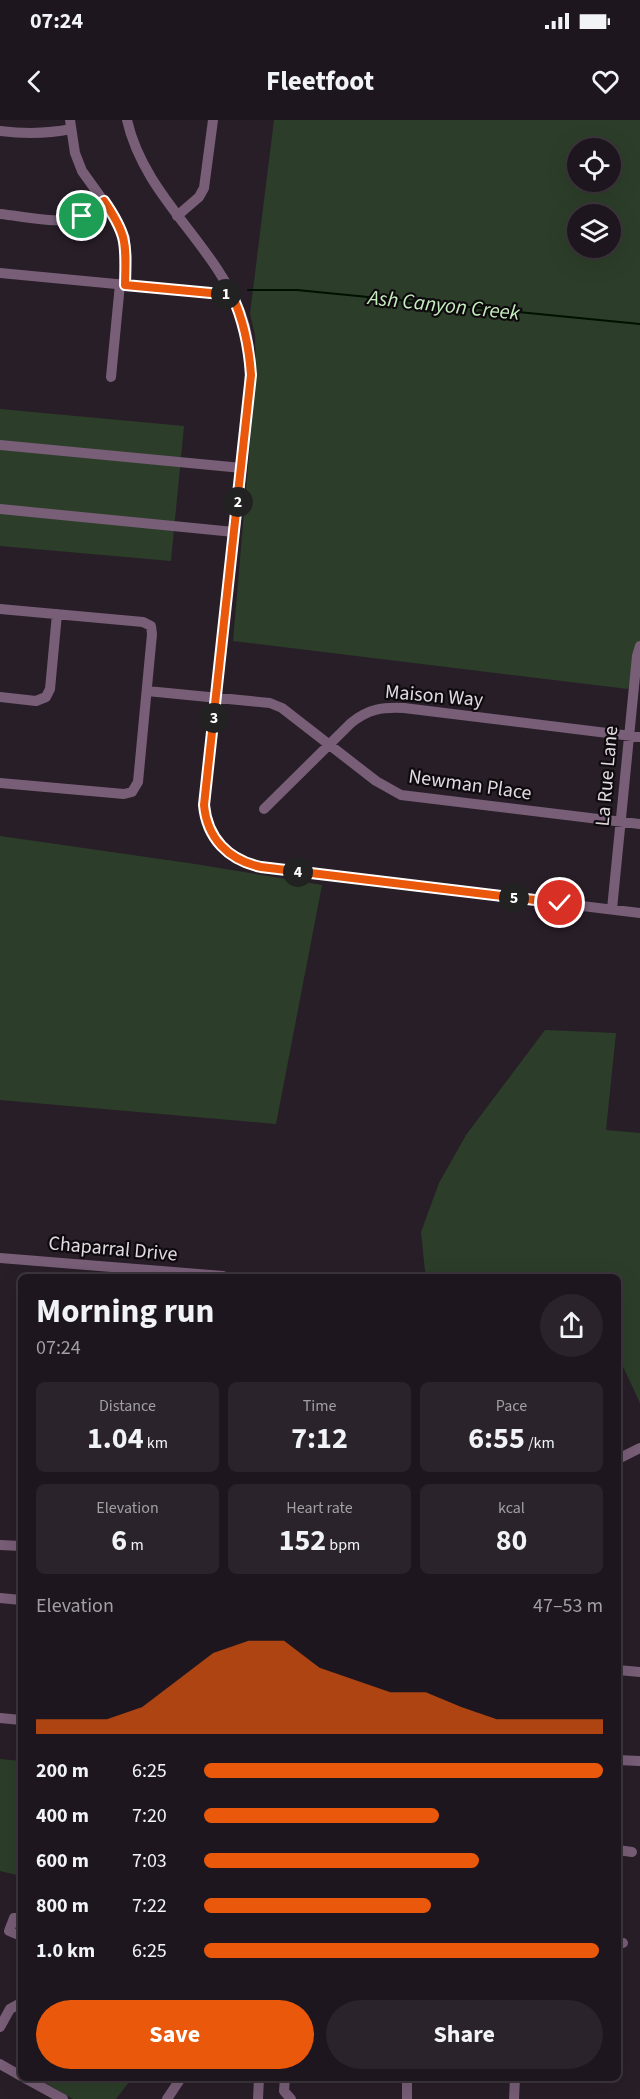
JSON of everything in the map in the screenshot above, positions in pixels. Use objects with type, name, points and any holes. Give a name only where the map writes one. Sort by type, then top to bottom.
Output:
[{"type":"street","points":[[127,120],[136,151],[148,174],[232,295],[240,313],[250,352],[251,375],[242,468],[204,805],[211,832],[228,854],[247,864],[261,867],[640,913]]},
{"type":"street","points":[[177,216],[199,197],[204,188],[213,120]]},
{"type":"street","points":[[0,131],[28,134],[51,133],[70,124],[75,153],[82,171],[115,217],[125,238],[111,377]]},
{"type":"street","points":[[0,214],[61,220],[75,219],[90,212],[104,201]]},
{"type":"street","points":[[0,273],[232,295]]},
{"type":"street","points":[[0,445],[242,468]]},
{"type":"street","points":[[0,509],[234,532]]},
{"type":"street","points":[[0,609],[138,621],[150,625],[152,634],[138,782],[132,792],[124,794],[0,783]]},
{"type":"street","points":[[0,697],[36,700],[46,697],[50,689],[57,614]]},
{"type":"street","name":"La Rue Lane","points":[[612,909],[628,735],[640,645]]},
{"type":"street","name":"Newman Place","points":[[147,691],[261,701],[282,708],[376,781],[400,795],[640,824]]},
{"type":"street","name":"Maison Way","points":[[264,809],[360,715],[376,708],[387,707],[640,737]]},
{"type":"street","name":"Chaparral Drive","points":[[0,1258],[198,1274]]},
{"type":"street","points":[[621,1458],[640,1448]]},
{"type":"street","points":[[0,1545],[18,1546]]},
{"type":"street","points":[[0,1598],[18,1600]]},
{"type":"street","points":[[621,1670],[640,1672]]},
{"type":"street","points":[[0,1718],[18,1720]]},
{"type":"street","points":[[621,1760],[639,1761]]},
{"type":"street","points":[[621,1850],[632,1852]]},
{"type":"street","points":[[18,1919],[14,1918],[9,1931],[18,1935]]},
{"type":"street","points":[[0,2027],[5,2006]]},
{"type":"street","points":[[0,2064],[18,2074]]},
{"type":"street","points":[[30,2081],[63,2099]]},
{"type":"street","points":[[167,2099],[179,2081]]},
{"type":"street","points":[[258,2099],[259,2081]]},
{"type":"street","points":[[285,2081],[284,2091],[291,2099]]},
{"type":"street","points":[[407,2081],[407,2099]]},
{"type":"street","points":[[514,2099],[515,2081]]},
{"type":"green space","points":[[274,120],[640,120],[640,646],[628,689],[233,641],[256,373],[255,335],[250,314]]},
{"type":"green space","points":[[0,409],[184,426],[171,561],[0,546]]},
{"type":"green space","points":[[0,836],[322,885],[276,1124],[0,1100]]},
{"type":"green space","points":[[545,1030],[616,1033],[606,1130],[640,1133],[640,1403],[621,1362],[621,1274],[429,1274],[425,1271],[421,1232],[439,1183],[466,1135]]},
{"type":"green space","points":[[0,1759],[18,1761],[18,1875],[0,1871]]},
{"type":"green space","points":[[42,2081],[130,2081],[116,2099],[73,2099]]},
{"type":"waterway","name":"Ash Canyon Creek","points":[[248,290],[297,290],[640,324]]},
{"type":"route","points":[[82,216],[104,201],[115,217],[125,238],[125,285],[232,295],[240,313],[250,352],[251,375],[242,468],[204,805],[208,824],[218,843],[235,858],[261,867],[560,903]]}]
